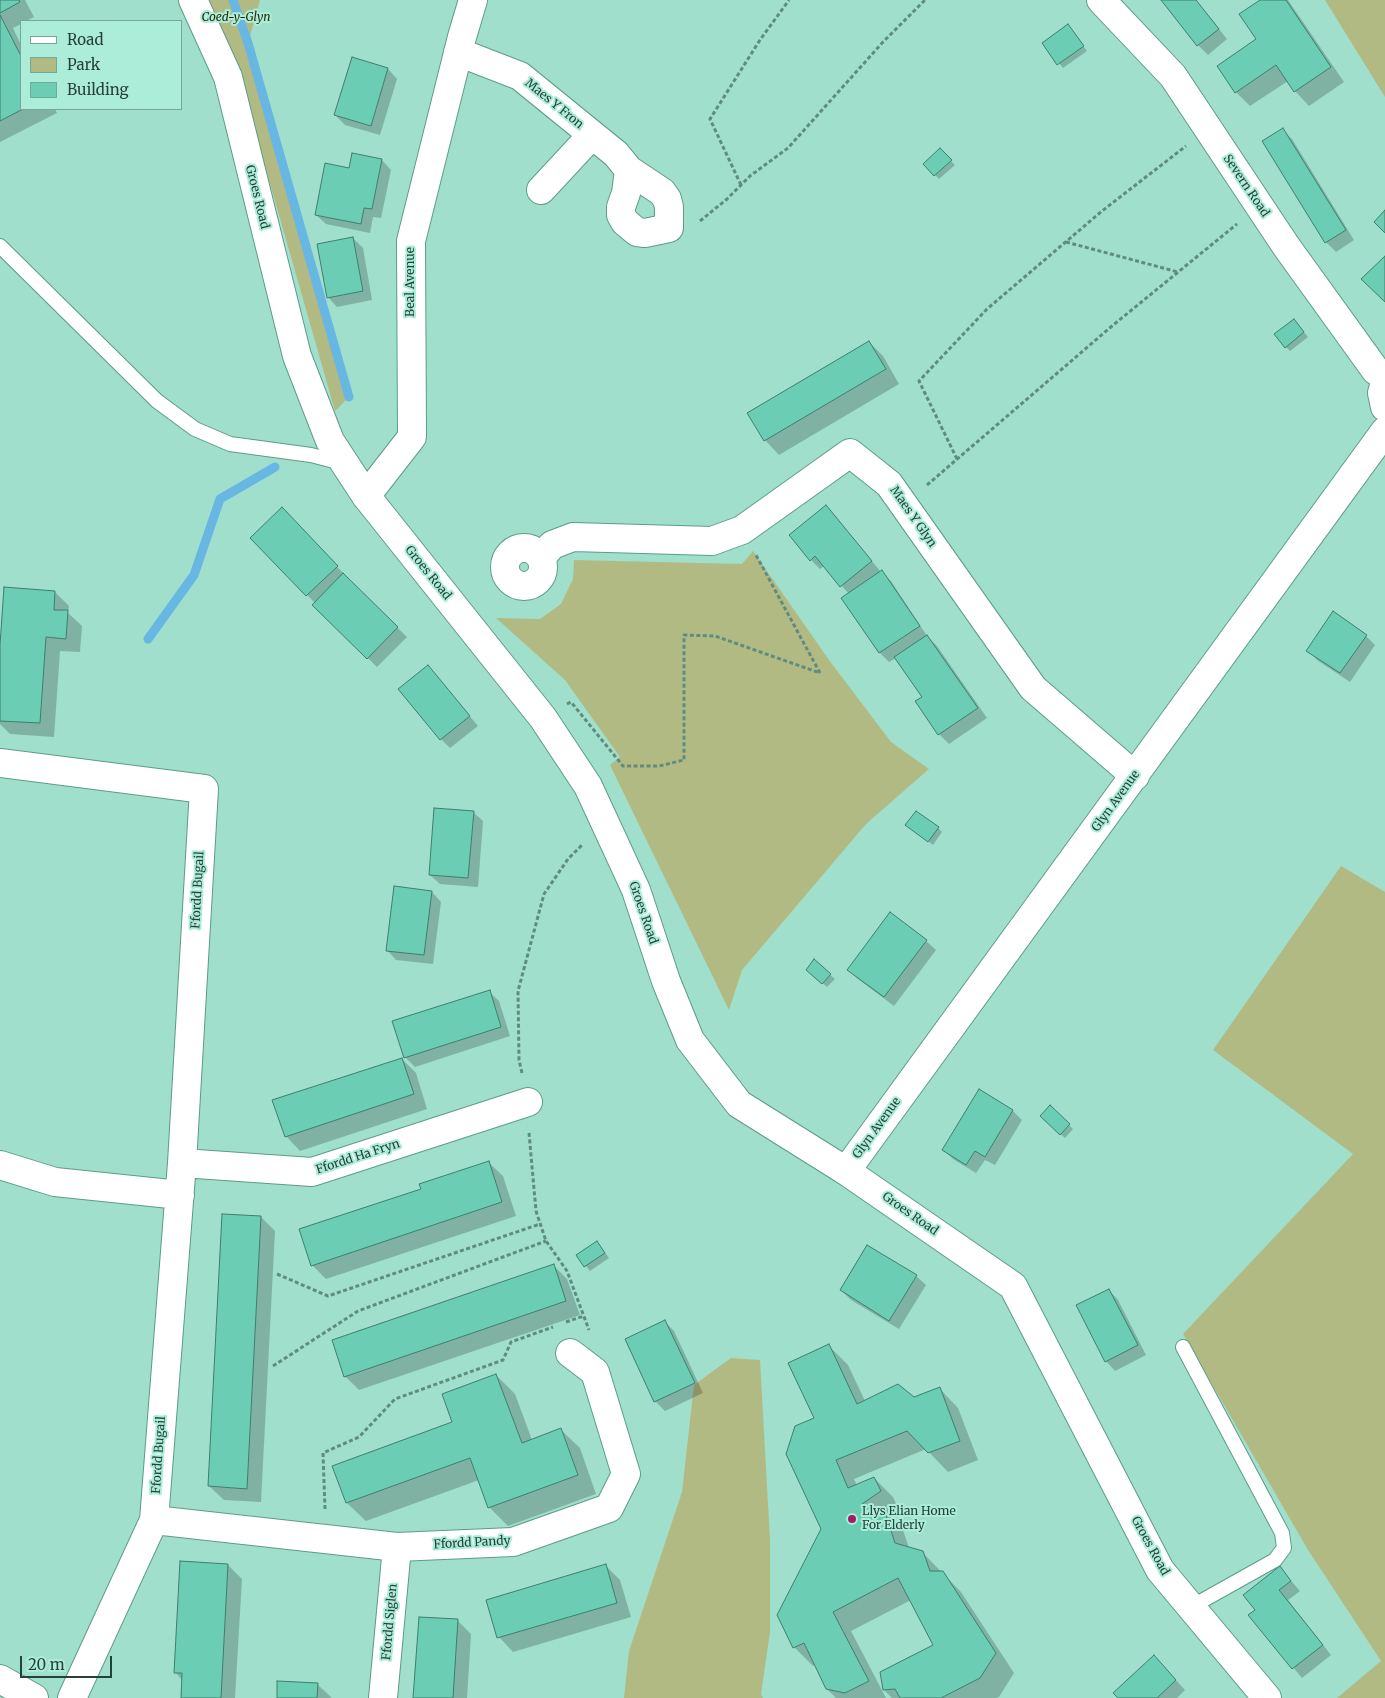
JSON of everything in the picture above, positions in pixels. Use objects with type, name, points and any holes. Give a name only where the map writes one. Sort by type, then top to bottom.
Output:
[{"type":"street","name":"Groes Road","points":[[193,0],[228,77],[297,356],[330,442],[366,496],[543,718],[588,786],[636,890],[666,980],[690,1040],[739,1104],[846,1170],[1014,1286],[1160,1570],[1267,1698]]},
{"type":"street","name":"Beal Avenue","points":[[366,496],[412,437],[411,241],[458,52],[473,0]]},
{"type":"street","name":"Severn Road","points":[[1101,0],[1173,76],[1286,246],[1376,371],[1385,374]]},
{"type":"street","name":"Maes Y Fron","points":[[458,52],[520,76],[616,154],[630,170],[662,192],[667,199],[669,207],[669,228]]},
{"type":"street","name":"Maes Y Fron","points":[[541,190],[592,135]]},
{"type":"street","points":[[630,170],[621,208],[621,215],[625,222],[630,228],[645,233],[669,228]]},
{"type":"street","points":[[1385,382],[1382,393],[1385,407]]},
{"type":"street","name":"Glyn Avenue","points":[[846,1170],[1385,431]]},
{"type":"street","name":"Maes Y Glyn","points":[[541,558],[552,545],[573,537],[712,541],[742,530],[850,453],[890,484],[1033,688],[1135,776]]},
{"type":"street","name":"Ffordd Bugail","points":[[0,763],[204,789],[180,1195],[154,1520],[72,1698]]},
{"type":"street","name":"Ffordd Ha Fryn","points":[[182,1163],[312,1172],[528,1102]]},
{"type":"street","points":[[0,1165],[55,1182],[180,1195]]},
{"type":"street","name":"Ffordd Pandy","points":[[154,1520],[397,1547],[513,1542],[609,1508],[626,1474],[595,1372],[570,1352]]},
{"type":"street","name":"Ffordd Siglen","points":[[383,1698],[397,1547]]},
{"type":"street","points":[[0,1678],[34,1698]]},
{"type":"lane","points":[[0,246],[157,401],[195,429],[230,444],[311,455],[345,464]]},
{"type":"lane","points":[[1183,1347],[1282,1533],[1284,1548],[1275,1560],[1191,1606]]},
{"type":"path","points":[[741,185],[710,119],[760,40],[789,0]]},
{"type":"path","points":[[669,228],[688,231],[727,199],[750,176],[788,148],[883,42],[925,0]]},
{"type":"path","points":[[957,459],[919,381],[987,309],[1066,242],[1208,129]]},
{"type":"path","points":[[904,505],[1112,326],[1259,206]]},
{"type":"path","points":[[1066,242],[1178,272]]},
{"type":"path","points":[[543,718],[571,702],[623,766],[659,766],[684,760],[684,635],[715,636],[820,673],[742,530]]},
{"type":"path","points":[[277,1274],[328,1296],[540,1224]]},
{"type":"path","points":[[273,1366],[358,1311],[546,1241]]},
{"type":"path","points":[[566,1322],[584,1316]]},
{"type":"path","points":[[326,1539],[324,1453],[359,1437],[395,1399],[503,1360],[510,1342],[556,1326]]},
{"type":"green space","name":"Coed-y-Glyn","points":[[207,0],[260,0],[248,43],[349,397],[335,411],[239,75]]},
{"type":"green space","points":[[1325,0],[1385,0],[1385,97]]},
{"type":"green space","points":[[753,551],[829,660],[891,742],[929,769],[866,824],[742,970],[729,1010],[610,765],[620,757],[565,680],[496,618],[540,619],[561,604],[573,579],[574,560],[742,564]]},
{"type":"green space","points":[[1341,866],[1385,892],[1385,1698],[1337,1698],[1381,1661],[1308,1550],[1183,1334],[1353,1154],[1213,1050]]},
{"type":"green space","points":[[731,1358],[760,1360],[770,1540],[770,1632],[761,1694],[763,1698],[624,1698],[629,1651],[682,1492],[694,1385]]},
{"type":"building","points":[[0,0],[19,0],[20,2],[0,13]]},
{"type":"building","points":[[1161,0],[1196,0],[1219,29],[1197,46]]},
{"type":"building","points":[[1260,0],[1286,0],[1331,67],[1294,92],[1276,65],[1235,93],[1217,66],[1256,39],[1239,14]]},
{"type":"building","points":[[0,15],[20,54],[21,110],[0,121]]},
{"type":"building","points":[[1068,24],[1084,46],[1057,65],[1042,43]]},
{"type":"building","points":[[352,57],[388,68],[371,126],[334,115]]},
{"type":"building","points":[[1283,128],[1346,230],[1325,243],[1262,141]]},
{"type":"building","points":[[940,148],[952,160],[934,176],[923,164]]},
{"type":"building","points":[[352,153],[382,159],[372,209],[364,208],[361,224],[315,215],[325,163],[349,168]]},
{"type":"building","points":[[1385,210],[1385,233],[1374,222]]},
{"type":"building","points":[[353,237],[363,291],[327,298],[317,244]]},
{"type":"building","points":[[1385,256],[1385,302],[1361,279]]},
{"type":"building","points":[[1294,319],[1304,332],[1285,348],[1274,334]]},
{"type":"building","points":[[869,341],[886,369],[764,441],[747,413]]},
{"type":"building","points":[[826,505],[872,561],[840,587],[815,556],[810,561],[789,535]]},
{"type":"building","points":[[282,507],[338,566],[306,596],[250,538]]},
{"type":"building","points":[[882,570],[920,626],[879,653],[841,598]]},
{"type":"building","points":[[343,573],[398,627],[367,659],[312,605]]},
{"type":"building","points":[[4,587],[55,591],[54,610],[68,610],[66,639],[46,637],[40,723],[0,721],[0,645]]},
{"type":"building","points":[[1333,611],[1367,635],[1340,673],[1306,651]]},
{"type":"building","points":[[927,635],[978,708],[938,735],[915,701],[922,697],[894,657]]},
{"type":"building","points":[[428,665],[470,716],[440,740],[398,689]]},
{"type":"building","points":[[434,808],[474,811],[468,878],[429,875]]},
{"type":"building","points":[[916,811],[939,827],[928,842],[905,825]]},
{"type":"building","points":[[394,886],[432,891],[424,955],[386,951]]},
{"type":"building","points":[[890,912],[927,940],[884,997],[847,970]]},
{"type":"building","points":[[814,959],[831,974],[822,984],[806,970]]},
{"type":"building","points":[[490,990],[501,1027],[404,1058],[392,1021]]},
{"type":"building","points":[[402,1058],[414,1094],[285,1137],[272,1100]]},
{"type":"building","points":[[979,1089],[1013,1110],[985,1157],[975,1151],[966,1165],[942,1150]]},
{"type":"building","points":[[1050,1105],[1070,1124],[1060,1135],[1040,1116]]},
{"type":"building","points":[[489,1161],[502,1202],[311,1266],[299,1229],[421,1189],[419,1184]]},
{"type":"building","points":[[222,1214],[261,1216],[247,1489],[208,1486]]},
{"type":"building","points":[[597,1241],[605,1253],[584,1267],[576,1255]]},
{"type":"building","points":[[867,1245],[917,1275],[889,1321],[840,1290]]},
{"type":"building","points":[[554,1264],[566,1301],[344,1377],[332,1340]]},
{"type":"building","points":[[1109,1289],[1138,1345],[1105,1362],[1076,1305]]},
{"type":"building","points":[[665,1320],[695,1383],[654,1402],[625,1339]]},
{"type":"building","name":"Llys Elian Home For Elderly","points":[[829,1344],[857,1404],[898,1384],[914,1397],[940,1387],[960,1441],[928,1453],[907,1431],[836,1460],[848,1488],[874,1477],[881,1491],[862,1504],[884,1509],[895,1543],[923,1551],[930,1571],[943,1571],[996,1653],[980,1678],[941,1698],[900,1698],[895,1689],[883,1690],[880,1672],[933,1645],[898,1578],[833,1612],[869,1681],[845,1693],[826,1689],[804,1643],[793,1648],[777,1615],[821,1529],[786,1454],[795,1426],[814,1418],[788,1363]]},
{"type":"building","points":[[496,1374],[522,1443],[561,1428],[578,1475],[488,1508],[470,1458],[346,1503],[332,1466],[452,1422],[442,1394]]},
{"type":"building","points":[[180,1561],[228,1564],[221,1698],[181,1698],[182,1673],[174,1673]]},
{"type":"building","points":[[606,1564],[617,1603],[497,1638],[486,1600]]},
{"type":"building","points":[[1280,1566],[1291,1581],[1279,1590],[1323,1645],[1292,1669],[1248,1615],[1255,1610],[1243,1595]]},
{"type":"building","points":[[419,1617],[458,1619],[453,1698],[413,1698]]},
{"type":"building","points":[[1154,1655],[1176,1680],[1157,1698],[1118,1698],[1113,1693]]},
{"type":"building","points":[[277,1681],[318,1683],[317,1698],[277,1698]]},
{"type":"waterway","points":[[233,0],[248,43],[349,397]]},
{"type":"waterway","points":[[148,639],[194,575],[220,499],[275,467]]},
{"type":"place","name":"Llys Elian Home For Elderly","points":[[852,1519]]}]
